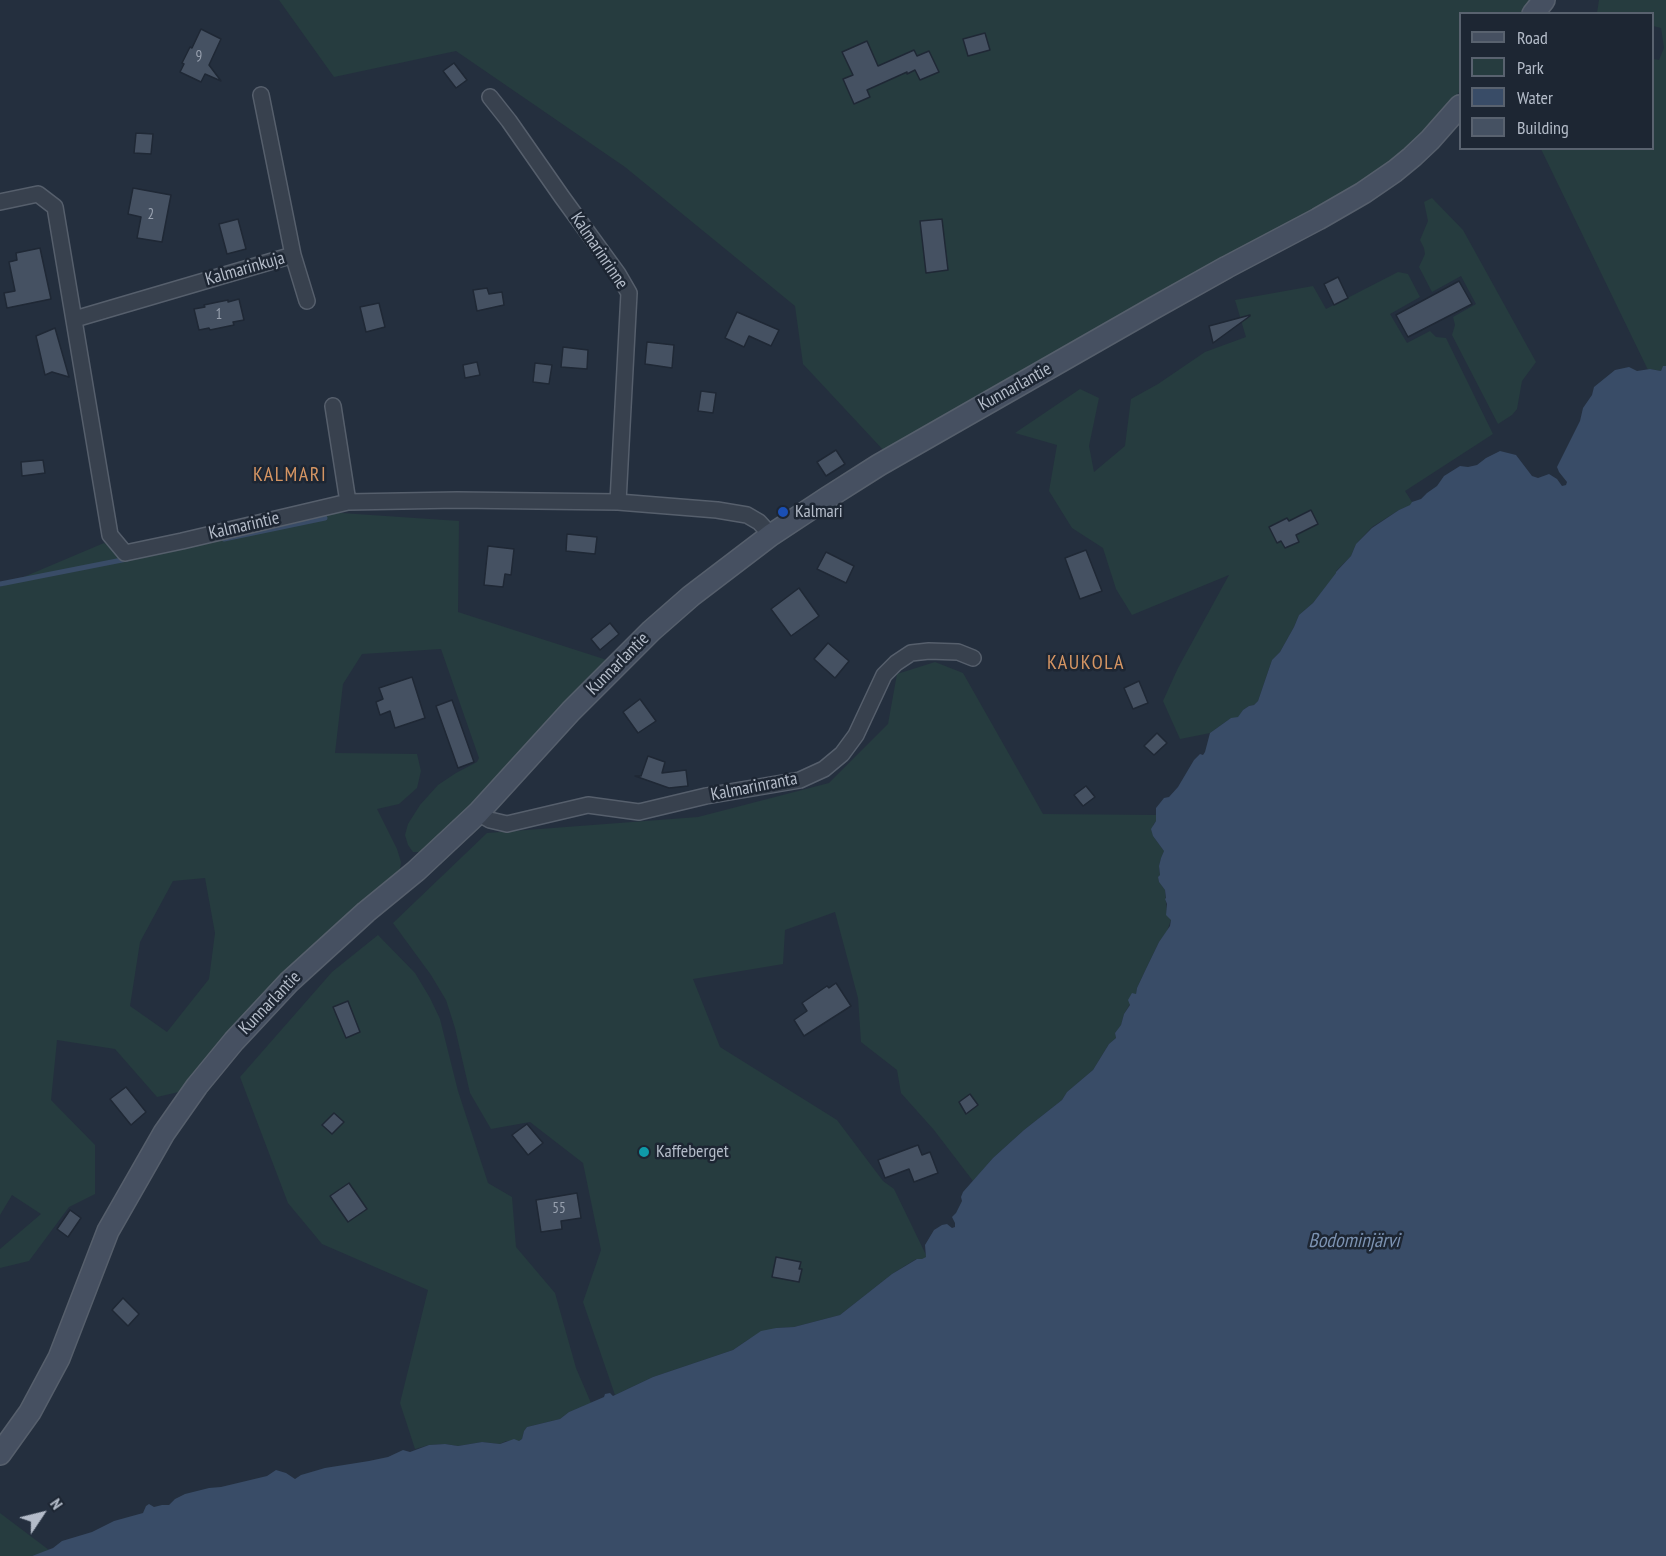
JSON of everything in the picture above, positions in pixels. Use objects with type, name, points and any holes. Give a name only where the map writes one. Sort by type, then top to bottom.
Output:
[{"type":"main road","points":[[1535,12],[1544,0]]},
{"type":"main road","name":"Kunnarlantie","points":[[0,1454],[30,1412],[59,1358],[108,1231],[164,1133],[198,1086],[234,1041],[289,982],[366,912],[416,871],[478,813],[571,711],[651,631],[691,596],[771,535],[844,487],[950,424],[1199,283],[1364,193],[1412,157],[1459,108]]},
{"type":"street","name":"Kalmarinkuja","points":[[75,319],[293,255],[261,95]]},
{"type":"street","name":"Kalmarinrinne","points":[[490,97],[618,274],[628,293],[618,502]]},
{"type":"street","name":"Kalmarintie","points":[[0,202],[38,194],[55,207],[110,535],[125,553],[348,502],[457,500],[618,502],[717,510],[747,515],[759,522],[771,535]]},
{"type":"street","points":[[293,255],[307,301]]},
{"type":"street","points":[[333,406],[348,502]]},
{"type":"street","name":"Kalmarinranta","points":[[478,813],[490,820],[507,824],[588,805],[639,812],[706,796],[800,780],[824,769],[842,754],[856,735],[884,675],[896,663],[911,653],[929,651],[958,652],[973,658]]},
{"type":"green space","points":[[279,0],[1534,0],[1525,12],[1459,12],[1459,92],[1428,129],[1392,164],[1350,193],[886,453],[803,364],[795,306],[625,167],[456,51],[334,77]]},
{"type":"green space","points":[[1599,0],[1666,0],[1666,366],[1661,371],[1648,370],[1541,150],[1654,150],[1654,59],[1659,60],[1664,48],[1661,28],[1654,26],[1654,12],[1597,12]]},
{"type":"green space","points":[[1432,198],[1463,230],[1536,362],[1522,381],[1517,409],[1498,424],[1452,335],[1455,325],[1453,317],[1476,304],[1461,276],[1432,292],[1419,267],[1425,254],[1420,240],[1428,221],[1424,202]]},
{"type":"green space","points":[[1398,272],[1408,274],[1420,297],[1390,314],[1407,343],[1430,331],[1436,337],[1446,338],[1493,434],[1405,491],[1412,502],[1411,505],[1372,527],[1356,544],[1351,556],[1336,571],[1337,573],[1313,603],[1299,615],[1280,652],[1272,660],[1258,701],[1254,705],[1243,710],[1238,718],[1231,718],[1210,733],[1180,739],[1163,701],[1178,668],[1229,575],[1132,615],[1116,589],[1103,548],[1072,528],[1049,491],[1057,445],[1015,433],[1080,389],[1099,398],[1089,446],[1094,472],[1125,446],[1131,399],[1158,384],[1205,352],[1246,337],[1235,300],[1313,286],[1326,309]]},
{"type":"green space","points":[[327,512],[459,521],[458,612],[610,661],[427,852],[413,852],[405,835],[408,824],[420,805],[438,785],[477,762],[479,758],[441,649],[362,654],[343,684],[335,753],[417,754],[421,771],[417,788],[399,804],[377,809],[397,849],[401,862],[399,876],[187,1090],[157,1097],[115,1049],[57,1040],[51,1100],[95,1145],[95,1194],[69,1207],[29,1261],[0,1268],[0,1249],[41,1214],[12,1195],[0,1215],[0,587],[104,543],[131,560]],"holes":[[[205,878],[215,933],[209,979],[167,1032],[130,1006],[140,942],[173,881]]]},
{"type":"green space","points":[[935,662],[963,673],[1043,814],[1156,815],[1153,836],[1164,851],[1158,877],[1165,890],[1167,914],[1171,920],[1167,931],[1159,942],[1136,994],[1124,1014],[1121,1025],[1115,1033],[1116,1038],[1109,1044],[1093,1070],[1067,1092],[1062,1100],[993,1158],[973,1181],[934,1130],[901,1093],[897,1070],[861,1042],[858,998],[835,912],[785,930],[783,964],[693,979],[720,1047],[837,1120],[883,1181],[894,1189],[927,1257],[916,1259],[892,1274],[840,1315],[794,1327],[776,1328],[749,1339],[733,1350],[653,1377],[615,1395],[583,1302],[601,1250],[583,1163],[530,1122],[491,1129],[470,1093],[446,1000],[431,975],[393,923],[487,833],[698,817],[829,783],[888,724],[897,674]]},
{"type":"green space","points":[[378,935],[415,973],[440,1019],[458,1091],[488,1183],[512,1197],[516,1247],[555,1293],[576,1368],[591,1403],[569,1412],[560,1419],[527,1427],[519,1441],[506,1441],[500,1444],[482,1442],[458,1446],[429,1445],[415,1449],[400,1403],[428,1290],[322,1244],[288,1203],[240,1077],[332,972]]},
{"type":"green space","points":[[0,1513],[49,1550],[32,1556],[0,1556]]},
{"type":"water","name":"Bodominjärvi","points":[[1663,366],[1666,366],[1666,1556],[32,1556],[53,1548],[62,1541],[92,1532],[114,1521],[143,1513],[149,1504],[154,1507],[169,1505],[185,1494],[267,1476],[276,1470],[295,1479],[325,1468],[388,1457],[403,1450],[410,1452],[429,1445],[458,1446],[482,1442],[500,1444],[514,1439],[519,1441],[527,1427],[560,1419],[569,1412],[604,1397],[605,1394],[610,1393],[613,1396],[653,1377],[733,1350],[761,1331],[794,1327],[840,1315],[892,1274],[917,1259],[926,1257],[925,1245],[934,1230],[947,1224],[952,1228],[955,1227],[952,1217],[962,1201],[963,1192],[993,1158],[1062,1100],[1067,1092],[1093,1070],[1109,1044],[1116,1038],[1115,1033],[1130,1005],[1128,1000],[1132,993],[1136,994],[1159,942],[1170,926],[1171,920],[1166,915],[1165,890],[1158,877],[1164,851],[1153,836],[1151,829],[1156,821],[1156,808],[1178,787],[1194,760],[1200,754],[1203,755],[1210,733],[1231,718],[1238,717],[1243,710],[1258,701],[1272,660],[1280,652],[1299,615],[1313,603],[1351,556],[1356,544],[1372,528],[1412,502],[1421,499],[1437,486],[1444,476],[1460,466],[1477,465],[1500,451],[1516,455],[1532,476],[1538,478],[1549,474],[1562,486],[1566,485],[1567,482],[1557,467],[1594,387],[1615,370],[1629,367],[1637,371],[1650,369],[1661,371]]},
{"type":"building","points":[[201,29],[221,39],[209,65],[221,81],[205,74],[201,82],[180,72],[184,64],[182,63]]},
{"type":"building","points":[[985,33],[990,50],[968,56],[963,39]]},
{"type":"building","points":[[867,41],[878,66],[914,50],[917,56],[929,51],[939,72],[920,80],[915,70],[907,74],[907,72],[867,90],[870,97],[854,104],[843,79],[853,75],[842,52]]},
{"type":"building","points":[[454,63],[467,80],[456,88],[443,71]]},
{"type":"building","points":[[136,133],[153,134],[151,154],[134,153]]},
{"type":"building","points":[[133,188],[171,195],[162,242],[137,238],[141,217],[128,214]]},
{"type":"building","points":[[238,219],[246,249],[227,254],[219,224]]},
{"type":"building","points":[[942,219],[948,270],[926,273],[920,221]]},
{"type":"building","points":[[40,248],[51,299],[7,308],[4,293],[15,291],[9,262],[17,260],[16,253]]},
{"type":"building","points":[[1338,277],[1348,298],[1334,305],[1324,284]]},
{"type":"building","points":[[1459,281],[1472,304],[1408,337],[1396,315]]},
{"type":"building","points":[[487,288],[489,294],[502,292],[504,305],[477,311],[473,290]]},
{"type":"building","points":[[239,299],[244,320],[233,322],[234,325],[199,330],[194,309]]},
{"type":"building","points":[[379,303],[385,327],[366,332],[360,307]]},
{"type":"building","points":[[737,312],[779,330],[771,346],[749,336],[744,347],[725,338]]},
{"type":"building","points":[[1250,316],[1213,343],[1209,326]]},
{"type":"building","points":[[55,328],[69,377],[52,372],[45,375],[36,336]]},
{"type":"building","points":[[647,342],[674,345],[672,368],[645,364]]},
{"type":"building","points":[[563,347],[588,350],[587,369],[561,367]]},
{"type":"building","points":[[477,362],[480,375],[465,378],[463,365]]},
{"type":"building","points":[[535,363],[552,365],[549,384],[533,382]]},
{"type":"building","points":[[701,391],[716,393],[713,413],[698,411]]},
{"type":"building","points":[[836,450],[845,464],[826,476],[817,462]]},
{"type":"building","points":[[43,460],[45,473],[22,476],[21,462]]},
{"type":"building","points":[[1311,510],[1318,524],[1296,535],[1299,542],[1285,548],[1281,541],[1277,543],[1269,527],[1287,518],[1289,521]]},
{"type":"building","points":[[567,534],[597,537],[595,554],[566,551]]},
{"type":"building","points":[[488,546],[514,549],[511,575],[505,574],[503,587],[484,585]]},
{"type":"building","points":[[1086,550],[1102,591],[1080,599],[1065,558]]},
{"type":"building","points":[[826,552],[854,566],[846,583],[817,569]]},
{"type":"building","points":[[799,588],[819,616],[791,636],[771,609]]},
{"type":"building","points":[[610,623],[619,634],[600,650],[591,639]]},
{"type":"building","points":[[828,643],[849,661],[835,678],[814,659]]},
{"type":"building","points":[[412,677],[425,718],[395,728],[390,711],[380,715],[376,702],[383,699],[379,688]]},
{"type":"building","points":[[1139,681],[1148,703],[1133,709],[1124,688]]},
{"type":"building","points":[[640,699],[656,721],[638,733],[623,712]]},
{"type":"building","points":[[452,700],[474,762],[458,768],[436,706]]},
{"type":"building","points":[[1157,733],[1167,743],[1154,755],[1144,746]]},
{"type":"building","points":[[648,756],[665,762],[662,773],[686,770],[688,786],[669,788],[635,776],[641,776]]},
{"type":"building","points":[[1086,786],[1095,797],[1083,806],[1074,795]]},
{"type":"building","points":[[836,983],[851,1006],[804,1036],[794,1020],[807,1011],[802,1003],[827,986],[829,988]]},
{"type":"building","points":[[348,1001],[360,1032],[346,1038],[333,1007]]},
{"type":"building","points":[[126,1087],[146,1112],[131,1125],[110,1099]]},
{"type":"building","points":[[970,1094],[978,1105],[966,1114],[959,1102]]},
{"type":"building","points":[[334,1113],[344,1122],[332,1134],[322,1125]]},
{"type":"building","points":[[527,1124],[543,1143],[528,1155],[512,1135]]},
{"type":"building","points":[[918,1145],[922,1155],[930,1152],[938,1173],[914,1182],[909,1169],[885,1178],[878,1160]]},
{"type":"building","points":[[349,1183],[367,1209],[348,1222],[330,1196]]},
{"type":"building","points":[[577,1193],[581,1218],[561,1221],[562,1229],[541,1232],[536,1200]]},
{"type":"building","points":[[70,1210],[81,1218],[68,1237],[57,1229]]},
{"type":"building","points":[[776,1257],[801,1262],[799,1282],[772,1277]]},
{"type":"building","points":[[123,1298],[139,1314],[128,1326],[112,1310]]},
{"type":"waterway","points":[[224,539],[325,518]]},
{"type":"waterway","points":[[0,584],[127,559]]},
{"type":"place","name":"Kalmari","points":[[783,512]]},
{"type":"place","name":"Kaffeberget","points":[[644,1152]]},
{"type":"district","name":"KALMARI","points":[[290,475]]},
{"type":"district","name":"KAUKOLA","points":[[1086,663]]}]
